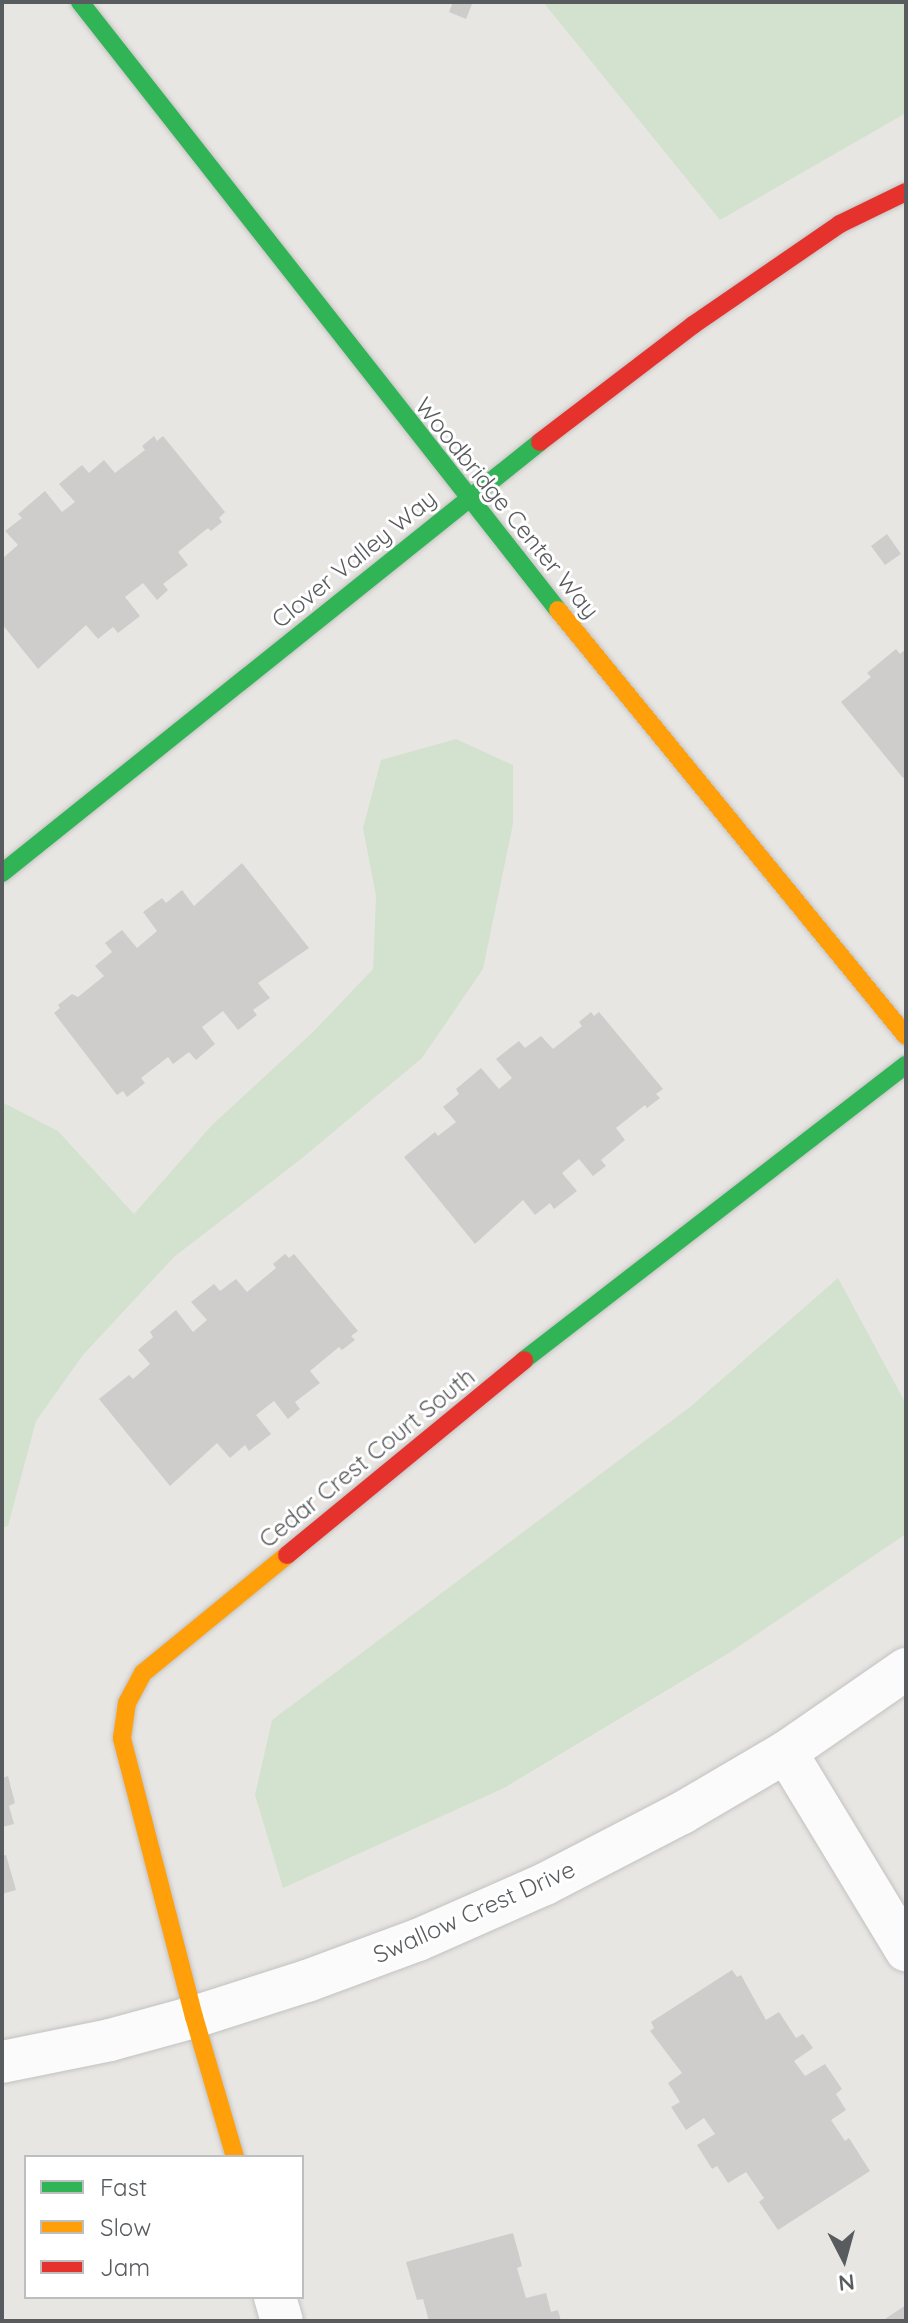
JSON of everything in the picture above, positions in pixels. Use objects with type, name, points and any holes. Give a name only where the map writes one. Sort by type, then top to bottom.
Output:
[{"type":"street","name":"Woodbridge Center Way","points":[[80,2],[467,498],[906,1036]]},
{"type":"street","name":"Clover Valley Way","points":[[2,873],[467,498],[693,325],[840,224],[906,192]]},
{"type":"street","name":"Cedar Crest Court South","points":[[234,2155],[194,2017],[122,1738],[127,1703],[143,1673],[540,1347],[906,1065]]},
{"type":"street","name":"Swallow Crest Drive","points":[[2,2062],[110,2040],[194,2017],[307,1981],[418,1940],[545,1884],[682,1813],[786,1752],[906,1669]]},
{"type":"street","points":[[786,1752],[906,1950]]},
{"type":"street","points":[[276,2299],[282,2321]]},
{"type":"green space","points":[[543,2],[906,2],[906,113],[720,220]]},
{"type":"green space","points":[[456,739],[513,765],[513,824],[483,969],[422,1058],[301,1159],[174,1257],[83,1355],[36,1421],[8,1526],[2,1528],[2,1102],[58,1131],[134,1214],[211,1126],[314,1031],[373,969],[376,896],[363,828],[381,760]]},
{"type":"green space","points":[[838,1278],[906,1404],[906,1534],[729,1653],[504,1788],[283,1888],[255,1795],[272,1720],[690,1407]]},
{"type":"building","points":[[453,2],[472,4],[466,19],[449,12]]},
{"type":"building","points":[[154,436],[157,441],[163,436],[225,512],[219,518],[222,522],[211,531],[208,528],[178,552],[188,565],[163,584],[168,590],[157,600],[143,583],[125,597],[140,616],[118,633],[113,627],[98,639],[86,625],[38,669],[2,624],[2,559],[18,545],[5,531],[22,518],[18,514],[45,491],[62,512],[75,502],[59,484],[82,465],[89,473],[104,460],[115,473],[145,450],[142,446]]},
{"type":"building","points":[[887,534],[901,554],[885,565],[871,546]]},
{"type":"building","points":[[896,649],[900,654],[906,649],[906,776],[903,778],[841,702],[871,677],[867,673]]},
{"type":"building","points":[[242,863],[309,948],[258,983],[270,998],[253,1010],[257,1015],[238,1030],[223,1011],[202,1027],[215,1044],[196,1060],[189,1052],[173,1064],[168,1057],[141,1078],[145,1083],[127,1097],[123,1091],[117,1095],[54,1013],[60,1008],[58,1005],[72,994],[78,997],[104,976],[95,966],[112,952],[105,943],[122,930],[137,948],[157,931],[143,912],[162,898],[166,903],[182,890],[194,906]]},
{"type":"building","points":[[591,1012],[594,1016],[599,1012],[663,1089],[656,1094],[660,1098],[647,1108],[645,1105],[616,1128],[625,1140],[601,1160],[606,1166],[593,1176],[579,1159],[562,1173],[577,1191],[554,1209],[550,1203],[535,1215],[523,1200],[475,1244],[404,1157],[435,1132],[438,1136],[456,1122],[443,1107],[459,1094],[456,1089],[481,1068],[499,1089],[512,1078],[496,1059],[519,1041],[525,1048],[541,1036],[553,1049],[582,1026],[579,1022]]},
{"type":"building","points":[[285,1254],[289,1258],[294,1254],[358,1331],[351,1336],[355,1340],[342,1350],[339,1347],[310,1371],[320,1383],[295,1402],[300,1409],[288,1419],[274,1401],[256,1415],[271,1434],[249,1451],[245,1445],[230,1458],[217,1443],[170,1486],[99,1399],[129,1375],[133,1379],[150,1364],[138,1350],[153,1337],[150,1332],[176,1310],[193,1332],[207,1320],[191,1302],[214,1284],[220,1291],[236,1279],[247,1292],[276,1268],[273,1264]]},
{"type":"building","points":[[8,1776],[15,1803],[9,1806],[14,1824],[2,1827],[2,1778]]},
{"type":"building","points":[[6,1855],[16,1890],[2,1894],[2,1856]]},
{"type":"building","points":[[732,1970],[737,1977],[741,1975],[766,2020],[779,2012],[796,2038],[803,2034],[813,2048],[794,2061],[805,2076],[825,2064],[842,2089],[836,2094],[846,2110],[831,2120],[845,2141],[849,2138],[870,2171],[778,2230],[759,2202],[764,2198],[746,2172],[728,2183],[717,2166],[712,2169],[697,2145],[715,2134],[704,2118],[686,2130],[671,2107],[680,2102],[668,2083],[682,2073],[650,2031],[654,2028],[651,2022]]},
{"type":"building","points":[[513,2233],[522,2266],[517,2268],[526,2298],[546,2293],[551,2312],[558,2310],[561,2321],[429,2321],[423,2299],[417,2300],[406,2262]]},
{"type":"building","points":[[906,2305],[906,2321],[882,2321]]},
{"type":"traffic: fast","points":[[80,2],[558,610]]},
{"type":"traffic: fast","points":[[2,873],[540,442]]},
{"type":"traffic: fast","points":[[524,1360],[906,1065]]},
{"type":"traffic: slow","points":[[558,610],[906,1036]]},
{"type":"traffic: slow","points":[[234,2155],[194,2017],[122,1738],[127,1703],[143,1673],[287,1555]]},
{"type":"traffic: jam","points":[[540,442],[693,325],[840,224],[906,192]]},
{"type":"traffic: jam","points":[[287,1555],[524,1360]]}]
